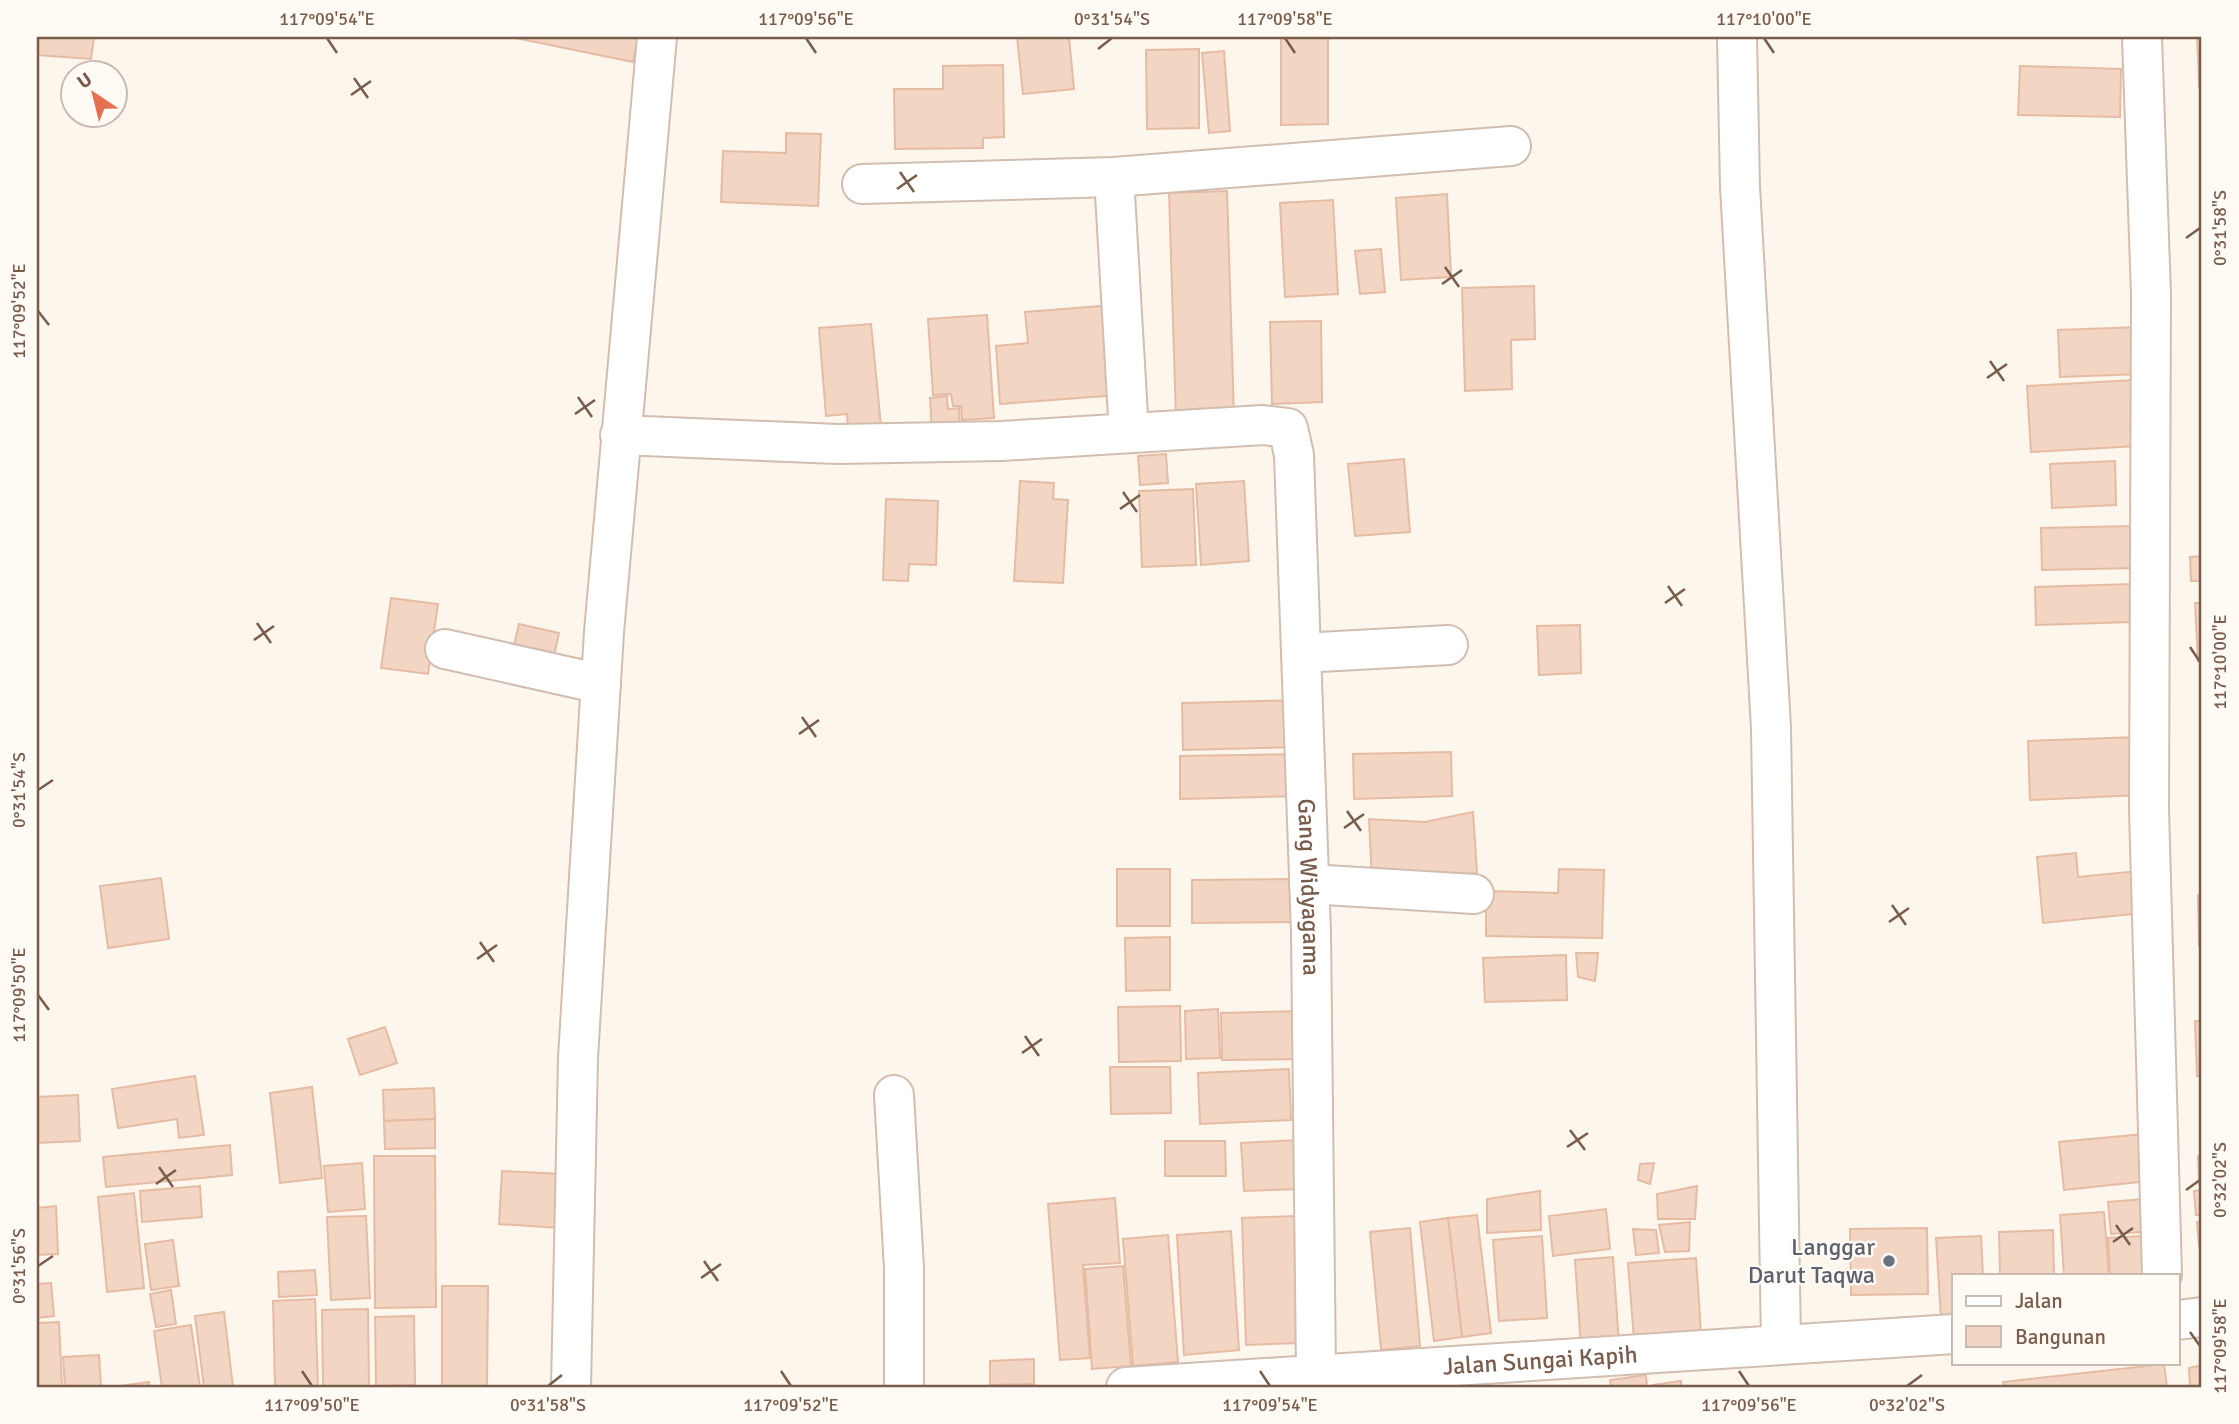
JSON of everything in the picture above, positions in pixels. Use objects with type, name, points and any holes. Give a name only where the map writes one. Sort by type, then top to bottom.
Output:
[{"type":"street","points":[[571,1387],[578,1058],[601,684],[620,435],[657,37]]},
{"type":"street","points":[[1737,37],[1740,187],[1770,728],[1781,1345]]},
{"type":"street","points":[[2142,37],[2151,295],[2149,809],[2162,1274]]},
{"type":"street","points":[[862,184],[1114,177],[1511,146]]},
{"type":"street","points":[[620,435],[838,444],[1002,441],[1129,433],[1114,177]]},
{"type":"street","name":"Gang Widyagama","points":[[1129,433],[1263,425],[1288,428],[1294,455],[1310,884],[1316,1373]]},
{"type":"street","points":[[1301,653],[1448,645]]},
{"type":"street","points":[[445,649],[601,684]]},
{"type":"street","points":[[1310,884],[1474,894]]},
{"type":"street","points":[[894,1095],[904,1268],[904,1387]]},
{"type":"street","points":[[2180,1320],[2202,1317]]},
{"type":"street","name":"Jalan Sungai Kapih","points":[[1126,1387],[1246,1383],[1316,1373],[1952,1334]]},
{"type":"building","points":[[37,37],[94,37],[91,59],[37,55]]},
{"type":"building","points":[[511,37],[638,37],[633,62]]},
{"type":"building","points":[[1017,37],[1069,37],[1074,89],[1023,94]]},
{"type":"building","points":[[1281,37],[1328,37],[1328,124],[1281,125]]},
{"type":"building","points":[[2197,37],[2202,37],[2202,55],[2198,55]]},
{"type":"building","points":[[1199,49],[1199,128],[1147,129],[1146,50]]},
{"type":"building","points":[[1224,51],[1230,131],[1209,133],[1202,53]]},
{"type":"building","points":[[2198,55],[2202,55],[2202,87],[2199,87]]},
{"type":"building","points":[[1003,65],[1004,137],[983,138],[983,148],[895,149],[894,89],[943,89],[943,66]]},
{"type":"building","points":[[2020,66],[2121,69],[2120,117],[2018,115]]},
{"type":"building","points":[[786,133],[821,134],[818,206],[721,202],[723,151],[786,153]]},
{"type":"building","points":[[1227,191],[1234,416],[1176,418],[1169,193]]},
{"type":"building","points":[[1447,194],[1451,277],[1401,280],[1396,198]]},
{"type":"building","points":[[1333,200],[1338,294],[1285,297],[1280,203]]},
{"type":"building","points":[[1381,249],[1385,292],[1360,294],[1355,251]]},
{"type":"building","points":[[1534,286],[1535,339],[1511,340],[1512,389],[1465,391],[1462,288]]},
{"type":"building","points":[[1113,305],[1118,395],[1000,404],[996,346],[1028,343],[1025,312]]},
{"type":"building","points":[[987,315],[994,418],[962,420],[961,406],[953,406],[951,394],[933,395],[928,319]]},
{"type":"building","points":[[1321,321],[1322,402],[1272,404],[1270,322]]},
{"type":"building","points":[[871,324],[881,426],[848,429],[847,414],[826,416],[819,328]]},
{"type":"building","points":[[2140,327],[2141,374],[2060,377],[2058,330]]},
{"type":"building","points":[[2134,380],[2137,446],[2031,452],[2027,386]]},
{"type":"building","points":[[947,396],[948,409],[959,408],[960,430],[932,433],[930,398]]},
{"type":"building","points":[[1166,454],[1168,483],[1140,485],[1138,456]]},
{"type":"building","points":[[1404,459],[1410,532],[1355,536],[1348,464]]},
{"type":"building","points":[[2115,461],[2116,505],[2052,508],[2050,464]]},
{"type":"building","points":[[1020,481],[1054,483],[1053,499],[1068,500],[1063,583],[1014,581]]},
{"type":"building","points":[[1244,481],[1249,561],[1201,565],[1196,484]]},
{"type":"building","points":[[1193,489],[1196,565],[1142,567],[1139,491]]},
{"type":"building","points":[[886,499],[938,501],[936,565],[909,564],[908,581],[883,580]]},
{"type":"building","points":[[2134,526],[2135,568],[2042,570],[2041,528]]},
{"type":"building","points":[[2202,556],[2202,581],[2191,581],[2190,557]]},
{"type":"building","points":[[2133,584],[2133,622],[2036,625],[2035,587]]},
{"type":"building","points":[[391,598],[438,604],[428,674],[381,668]]},
{"type":"building","points":[[2195,603],[2202,603],[2202,660],[2198,661]]},
{"type":"building","points":[[519,624],[559,633],[553,660],[513,650]]},
{"type":"building","points":[[1580,625],[1581,673],[1539,675],[1537,626]]},
{"type":"building","points":[[1300,700],[1301,747],[1183,750],[1182,703]]},
{"type":"building","points":[[2137,737],[2139,795],[2030,800],[2028,741]]},
{"type":"building","points":[[1451,752],[1452,796],[1354,799],[1353,754]]},
{"type":"building","points":[[1296,754],[1297,796],[1180,799],[1180,756]]},
{"type":"building","points":[[1473,812],[1477,873],[1372,880],[1369,819],[1425,822]]},
{"type":"building","points":[[2076,853],[2078,877],[2138,871],[2142,913],[2043,923],[2037,857]]},
{"type":"building","points":[[1117,869],[1170,869],[1170,926],[1117,926]]},
{"type":"building","points":[[1559,869],[1604,870],[1602,938],[1486,936],[1486,891],[1558,893]]},
{"type":"building","points":[[161,878],[169,939],[108,948],[100,886]]},
{"type":"building","points":[[1304,879],[1304,922],[1192,923],[1192,880]]},
{"type":"building","points":[[2198,895],[2202,895],[2202,946],[2199,946]]},
{"type":"building","points":[[1170,937],[1170,990],[1126,991],[1125,938]]},
{"type":"building","points":[[1576,953],[1598,953],[1595,981],[1578,977]]},
{"type":"building","points":[[1566,955],[1567,1000],[1485,1002],[1483,958]]},
{"type":"building","points":[[1180,1006],[1181,1061],[1119,1062],[1118,1007]]},
{"type":"building","points":[[1218,1009],[1220,1058],[1186,1059],[1185,1011]]},
{"type":"building","points":[[1305,1011],[1306,1059],[1222,1060],[1221,1013]]},
{"type":"building","points":[[2195,1021],[2202,1021],[2202,1076],[2197,1076]]},
{"type":"building","points":[[385,1027],[397,1063],[360,1075],[348,1039]]},
{"type":"building","points":[[1110,1067],[1170,1067],[1171,1113],[1111,1114]]},
{"type":"building","points":[[1289,1069],[1291,1120],[1200,1124],[1198,1073]]},
{"type":"building","points":[[195,1076],[204,1135],[179,1138],[177,1119],[118,1128],[112,1089]]},
{"type":"building","points":[[312,1087],[322,1178],[280,1183],[270,1093]]},
{"type":"building","points":[[434,1088],[435,1119],[384,1121],[383,1090]]},
{"type":"building","points":[[78,1095],[80,1141],[37,1143],[37,1097]]},
{"type":"building","points":[[435,1119],[435,1148],[385,1149],[384,1121]]},
{"type":"building","points":[[2154,1133],[2158,1180],[2064,1190],[2059,1142]]},
{"type":"building","points":[[1298,1140],[1301,1189],[1244,1191],[1241,1143]]},
{"type":"building","points":[[1165,1141],[1225,1141],[1226,1176],[1165,1176]]},
{"type":"building","points":[[230,1145],[232,1175],[106,1187],[103,1157]]},
{"type":"building","points":[[2202,1155],[2202,1184],[2199,1184],[2198,1156]]},
{"type":"building","points":[[374,1156],[435,1156],[436,1307],[375,1308]]},
{"type":"building","points":[[362,1163],[365,1209],[328,1212],[324,1166]]},
{"type":"building","points":[[1654,1163],[1650,1184],[1638,1180],[1640,1164]]},
{"type":"building","points":[[502,1171],[562,1174],[559,1228],[499,1224]]},
{"type":"building","points":[[200,1186],[202,1217],[142,1222],[140,1191]]},
{"type":"building","points":[[1697,1186],[1695,1219],[1658,1219],[1657,1194]]},
{"type":"building","points":[[2202,1190],[2202,1215],[2196,1215],[2194,1191]]},
{"type":"building","points":[[1540,1191],[1541,1230],[1487,1233],[1487,1199]]},
{"type":"building","points":[[134,1193],[144,1288],[107,1292],[98,1197]]},
{"type":"building","points":[[1115,1198],[1120,1263],[1083,1265],[1090,1358],[1060,1360],[1048,1204]]},
{"type":"building","points":[[2157,1198],[2159,1231],[2111,1234],[2108,1202]]},
{"type":"building","points":[[56,1206],[58,1254],[37,1255],[37,1208]]},
{"type":"building","points":[[1606,1209],[1610,1249],[1553,1256],[1549,1216]]},
{"type":"building","points":[[2104,1212],[2109,1274],[2064,1274],[2060,1215]]},
{"type":"building","points":[[1477,1215],[1491,1333],[1462,1337],[1448,1218]]},
{"type":"building","points":[[366,1216],[370,1298],[331,1300],[327,1217]]},
{"type":"building","points":[[1295,1216],[1299,1343],[1246,1345],[1242,1218]]},
{"type":"building","points":[[1448,1218],[1462,1337],[1434,1341],[1420,1222]]},
{"type":"building","points":[[2202,1221],[2202,1245],[2199,1246],[2197,1222]]},
{"type":"building","points":[[1690,1222],[1689,1251],[1665,1252],[1659,1225]]},
{"type":"building","points":[[1410,1228],[1420,1346],[1381,1350],[1370,1232]]},
{"type":"building","name":"Langgar Darut Taqwa","points":[[1927,1228],[1928,1294],[1851,1295],[1850,1229]]},
{"type":"building","points":[[1633,1229],[1656,1230],[1659,1253],[1636,1255]]},
{"type":"building","points":[[2053,1230],[2054,1274],[2000,1274],[1999,1232]]},
{"type":"building","points":[[1231,1231],[1239,1350],[1184,1355],[1177,1235]]},
{"type":"building","points":[[1168,1235],[1178,1362],[1133,1366],[1123,1239]]},
{"type":"building","points":[[2158,1235],[2161,1274],[2110,1274],[2108,1238]]},
{"type":"building","points":[[1542,1236],[1547,1318],[1499,1321],[1493,1240]]},
{"type":"building","points":[[1981,1236],[1983,1274],[1952,1274],[1952,1318],[1941,1319],[1936,1238]]},
{"type":"building","points":[[173,1240],[179,1286],[151,1290],[145,1244]]},
{"type":"building","points":[[1613,1257],[1619,1344],[1581,1347],[1575,1260]]},
{"type":"building","points":[[1696,1258],[1701,1333],[1634,1339],[1628,1263]]},
{"type":"building","points":[[1123,1266],[1131,1366],[1092,1369],[1085,1269]]},
{"type":"building","points":[[315,1270],[317,1295],[279,1297],[278,1272]]},
{"type":"building","points":[[51,1283],[54,1316],[37,1318],[37,1284]]},
{"type":"building","points":[[442,1286],[488,1286],[487,1387],[442,1387]]},
{"type":"building","points":[[171,1290],[176,1324],[156,1327],[150,1294]]},
{"type":"building","points":[[315,1299],[318,1387],[275,1387],[273,1301]]},
{"type":"building","points":[[368,1309],[369,1387],[323,1387],[322,1310]]},
{"type":"building","points":[[224,1312],[233,1387],[204,1387],[195,1316]]},
{"type":"building","points":[[414,1316],[415,1385],[376,1386],[375,1317]]},
{"type":"building","points":[[59,1322],[62,1387],[37,1387],[37,1323]]},
{"type":"building","points":[[191,1325],[200,1387],[162,1387],[154,1331]]},
{"type":"building","points":[[99,1355],[101,1387],[65,1387],[63,1357]]},
{"type":"building","points":[[1034,1359],[1034,1384],[990,1385],[990,1361]]},
{"type":"building","points":[[2164,1364],[2167,1387],[2004,1387],[2003,1382]]},
{"type":"building","points":[[2202,1365],[2202,1387],[2190,1387],[2189,1368]]},
{"type":"building","points":[[1646,1375],[1647,1387],[1611,1387],[1610,1380]]},
{"type":"building","points":[[1681,1381],[1681,1387],[1652,1387],[1652,1385]]},
{"type":"building","points":[[149,1382],[149,1387],[113,1387]]},
{"type":"place","name":"Langgar Darut Taqwa","points":[[1889,1261]]}]
